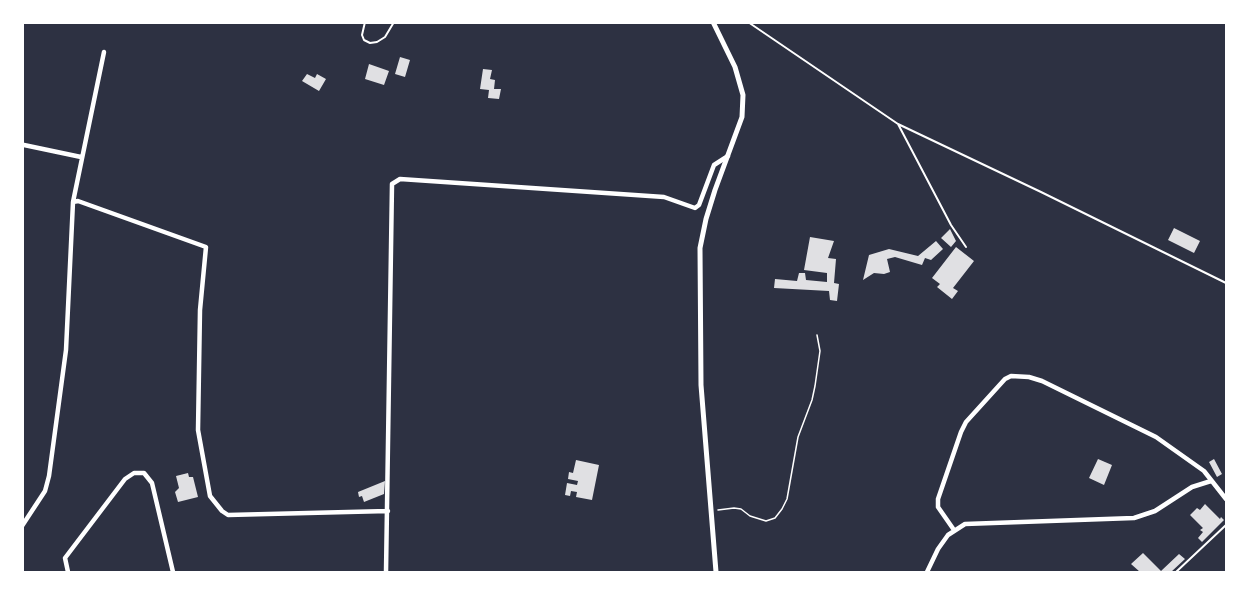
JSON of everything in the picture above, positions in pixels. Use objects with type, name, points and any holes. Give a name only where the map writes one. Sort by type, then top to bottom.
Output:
[{"type":"street","points":[[713,22],[735,67],[743,95],[742,117],[706,219],[700,248],[701,386],[716,573]]},
{"type":"street","points":[[22,526],[45,491],[49,476],[66,350],[73,202],[104,52]]},
{"type":"street","points":[[24,145],[81,157]]},
{"type":"street","points":[[386,573],[392,184],[400,179],[664,197],[695,208],[699,205],[714,165],[728,156]]},
{"type":"street","points":[[73,202],[78,201],[206,247],[200,310],[198,430],[210,496],[222,512],[228,515],[387,511]]},
{"type":"street","points":[[954,530],[938,507],[938,499],[961,432],[966,422],[1005,379],[1011,376],[1029,377],[1042,381],[1156,437],[1204,471],[1227,499]]},
{"type":"street","points":[[68,573],[65,558],[125,479],[134,473],[144,473],[152,483],[173,573]]},
{"type":"street","points":[[927,573],[938,549],[948,535],[965,524],[1134,518],[1155,511],[1192,487],[1211,481]]},
{"type":"lane","points":[[366,22],[362,34],[364,40],[370,43],[385,38],[394,22]]},
{"type":"lane","points":[[748,22],[898,124],[1227,283]]},
{"type":"lane","points":[[898,124],[951,225],[966,247]]},
{"type":"lane","points":[[1176,573],[1227,525]]},
{"type":"path","points":[[711,512],[741,509],[756,519],[766,521],[775,518],[782,510],[787,499],[798,437],[815,386],[820,351],[817,335]]},
{"type":"building","points":[[400,57],[410,60],[405,77],[395,74]]},
{"type":"building","points":[[369,64],[389,71],[384,85],[365,79]]},
{"type":"building","points":[[483,69],[492,70],[490,79],[495,80],[494,89],[501,89],[499,99],[488,98],[489,90],[480,89]]},
{"type":"building","points":[[307,74],[315,78],[317,74],[326,79],[319,91],[302,81]]},
{"type":"building","points":[[1174,228],[1200,241],[1194,253],[1168,240]]},
{"type":"building","points":[[950,229],[956,241],[951,247],[941,238]]},
{"type":"building","points":[[810,237],[834,241],[828,258],[836,259],[834,283],[839,284],[837,301],[830,300],[829,291],[774,288],[775,279],[797,281],[799,273],[805,273],[806,280],[827,282],[827,273],[804,270]]},
{"type":"building","points":[[936,241],[943,249],[931,260],[925,258],[922,265],[895,257],[887,259],[890,272],[874,273],[863,280],[869,255],[889,249],[918,256]]},
{"type":"building","points":[[956,247],[974,261],[953,288],[958,291],[952,299],[937,287],[940,284],[932,278]]},
{"type":"building","points":[[1098,459],[1112,465],[1104,485],[1089,478]]},
{"type":"building","points":[[1214,459],[1222,474],[1217,477],[1209,462]]},
{"type":"building","points":[[576,460],[599,465],[592,500],[576,497],[577,492],[571,491],[570,496],[565,495],[567,483],[577,485],[578,481],[568,479],[569,472],[573,473]]},
{"type":"building","points":[[188,473],[189,477],[193,477],[198,497],[178,502],[175,492],[179,488],[176,476]]},
{"type":"building","points":[[385,481],[384,494],[364,502],[362,496],[359,497],[358,492]]},
{"type":"building","points":[[1205,504],[1220,519],[1221,517],[1224,520],[1202,542],[1198,538],[1203,528],[1190,515],[1197,508],[1200,510]]},
{"type":"building","points":[[1143,553],[1161,571],[1179,554],[1185,559],[1171,572],[1140,572],[1131,564]]}]
